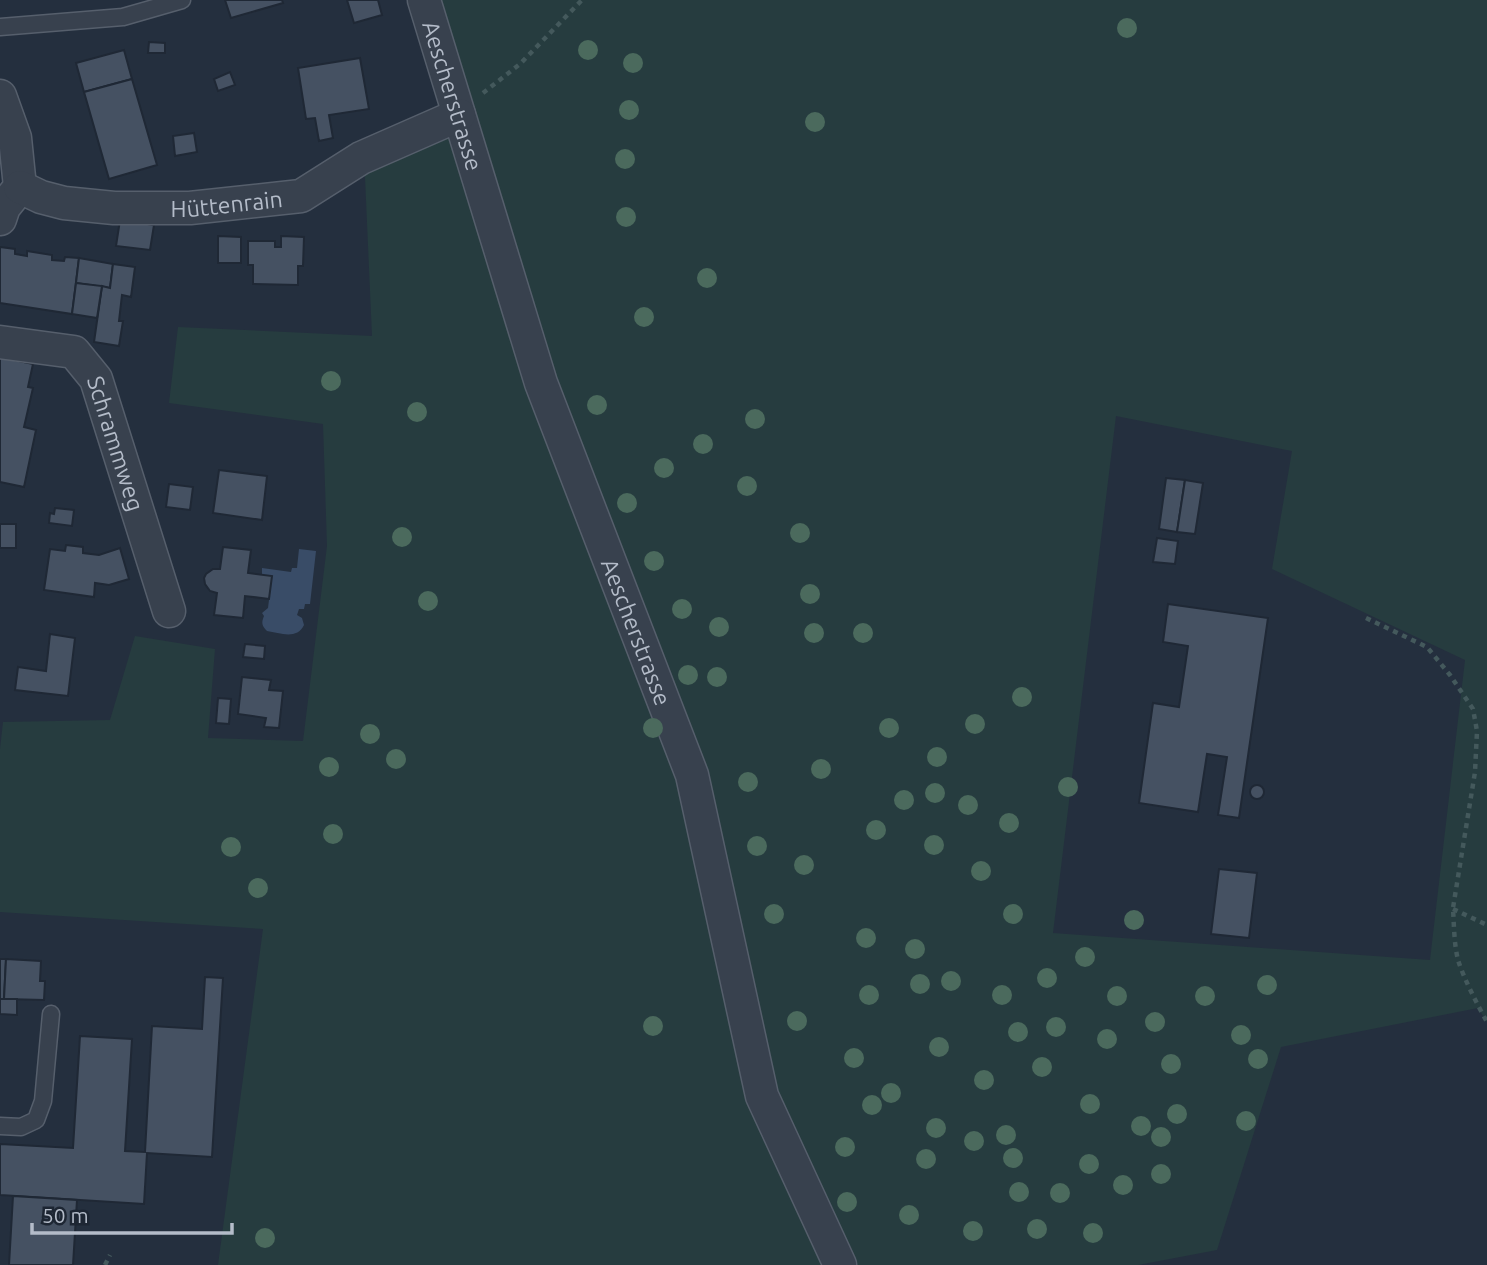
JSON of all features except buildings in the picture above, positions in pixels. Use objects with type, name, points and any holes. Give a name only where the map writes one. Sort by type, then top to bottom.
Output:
[{"type":"street","name":"Aescherstrasse","points":[[424,0],[541,383],[692,775],[762,1096],[840,1265]]},
{"type":"street","points":[[0,96],[15,138],[20,187],[4,207],[0,219]]},
{"type":"street","name":"Hüttenrain","points":[[20,187],[64,204],[114,208],[190,208],[301,196],[361,158],[459,114]]},
{"type":"street","name":"Schrammweg","points":[[0,342],[74,352],[96,379],[170,611]]},
{"type":"lane","points":[[0,27],[123,17],[182,0]]},
{"type":"lane","points":[[0,1126],[21,1127],[36,1120],[43,1101],[51,1014]]},
{"type":"path","points":[[459,114],[520,64],[582,0]]},
{"type":"path","points":[[1366,618],[1427,647],[1450,675],[1472,709],[1477,731],[1475,772],[1453,908],[1458,959],[1487,1022]]},
{"type":"path","points":[[1453,908],[1486,925]]},
{"type":"path","points":[[105,1265],[110,1255]]},
{"type":"green space","points":[[413,0],[1487,0],[1487,1022],[1478,1008],[1281,1047],[1217,1250],[1138,1265],[218,1265],[263,929],[0,912],[0,749],[3,722],[110,720],[135,636],[215,649],[208,738],[303,741],[327,546],[323,424],[169,403],[178,327],[372,336],[365,177],[354,149],[445,105]],"holes":[[[1116,416],[1292,451],[1272,569],[1465,660],[1430,960],[1053,933]]]},
{"type":"water","points":[[299,549],[316,551],[310,604],[299,609],[297,615],[302,618],[304,625],[293,634],[267,631],[262,621],[262,613],[268,608],[272,576],[262,575],[262,568],[291,572],[292,568],[297,568]]}]
